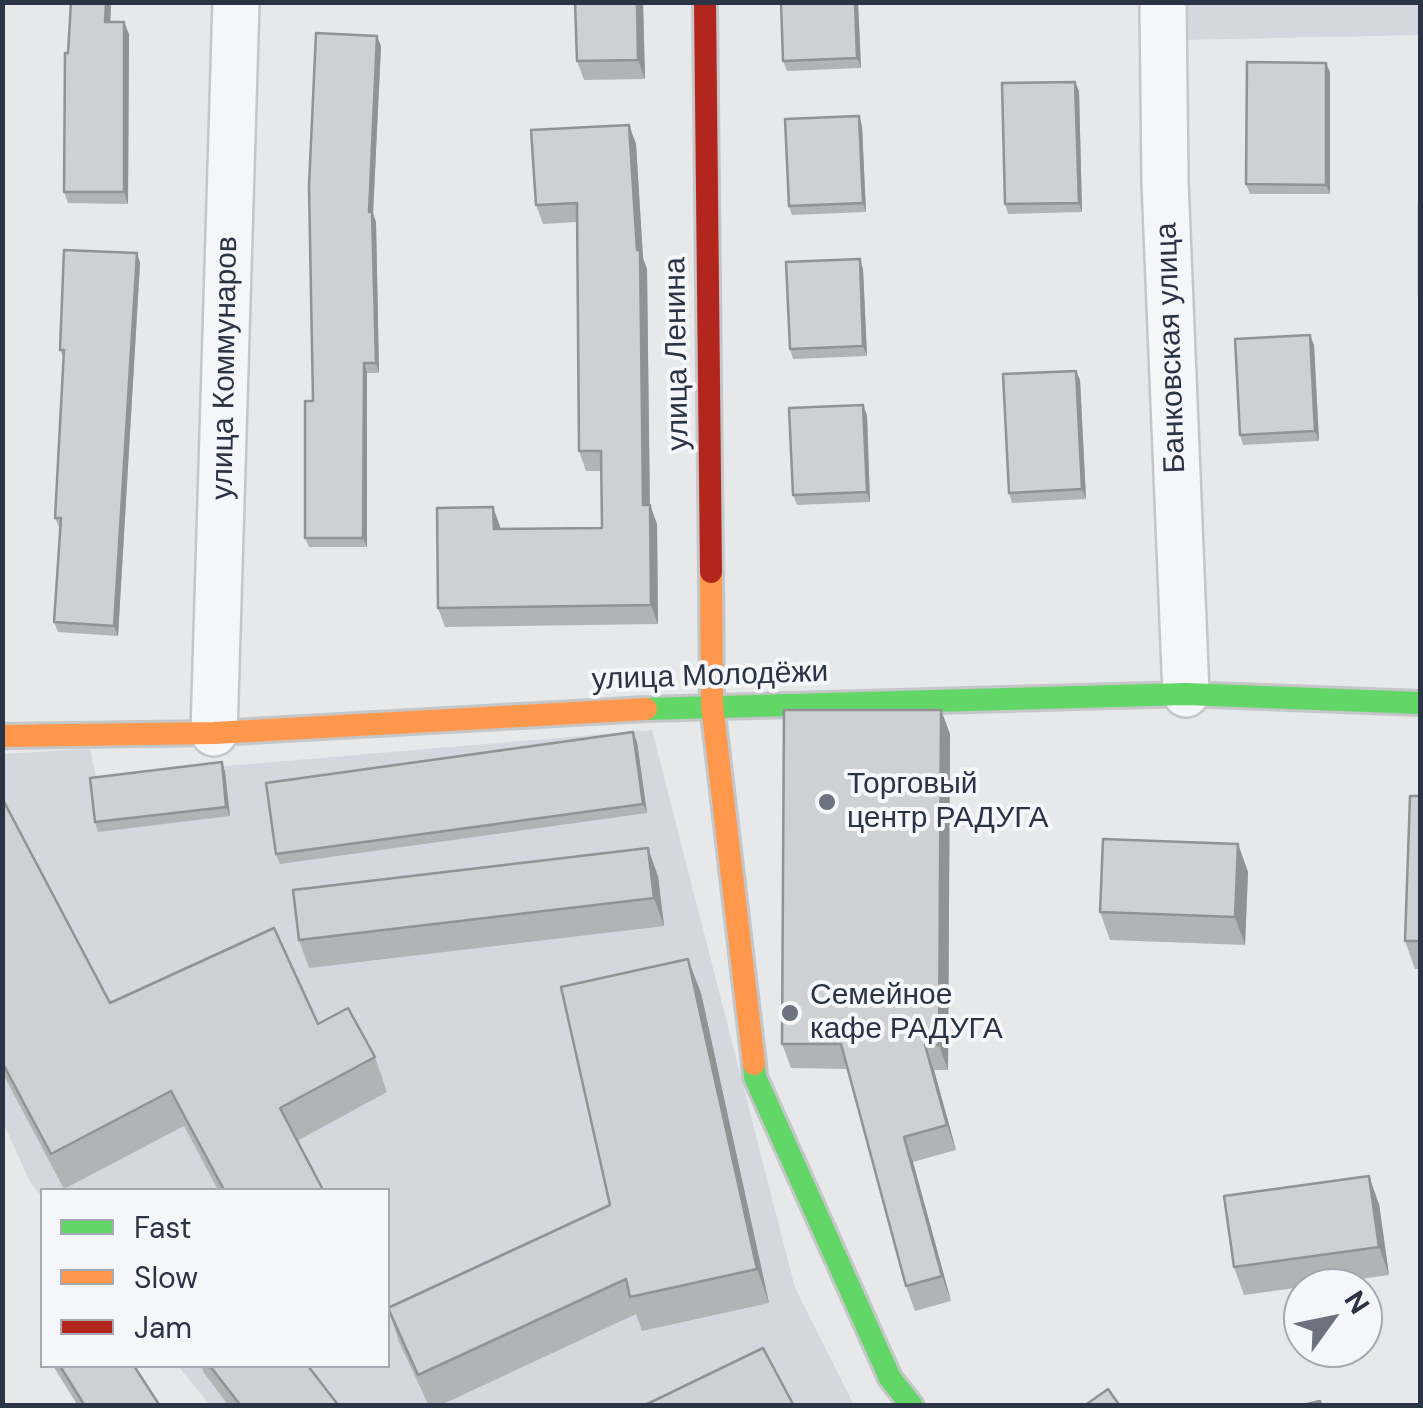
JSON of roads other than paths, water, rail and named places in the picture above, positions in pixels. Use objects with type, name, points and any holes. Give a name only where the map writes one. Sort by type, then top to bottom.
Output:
[{"type":"street","name":"улица Коммунаров","points":[[214,733],[236,2]]},
{"type":"street","name":"улица Ленина","points":[[705,2],[712,705],[754,1077],[890,1378],[912,1406]]},
{"type":"street","name":"Банковская улица","points":[[1163,2],[1165,182],[1186,694]]},
{"type":"street","name":"улица Молодёжи","points":[[2,736],[214,733],[712,705],[1186,694],[1420,703]]},
{"type":"place","name":"Торговый центр РАДУГА","points":[[827,802]]},
{"type":"place","name":"Семейное кафе РАДУГА","points":[[790,1013]]}]
